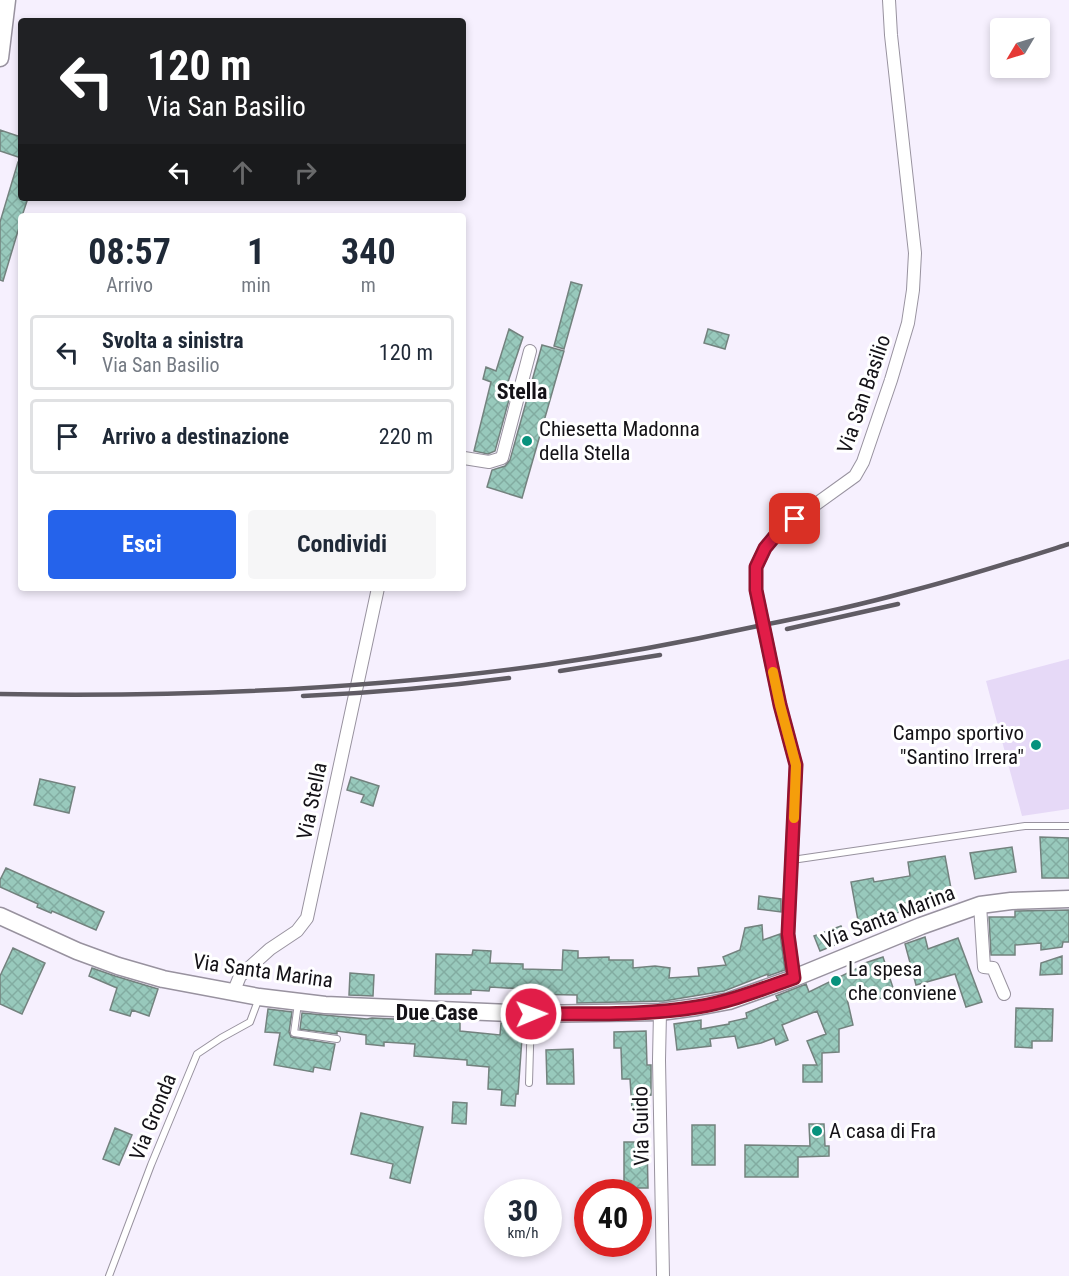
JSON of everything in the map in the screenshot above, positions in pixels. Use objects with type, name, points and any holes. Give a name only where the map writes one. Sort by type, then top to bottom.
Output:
[{"type":"street","points":[[0,58],[7,0]]},
{"type":"street","name":"Via San Basilio","points":[[794,978],[788,934],[796,765],[780,705],[756,590],[756,567],[765,548],[780,530],[855,476],[863,462],[908,323],[914,290],[915,253],[889,0]]},
{"type":"street","points":[[466,458],[489,462],[502,458],[530,351]]},
{"type":"street","name":"Via Stella","points":[[233,993],[240,976],[270,949],[297,931],[307,918],[377,591]]},
{"type":"street","name":"Via Santa Marina","points":[[0,916],[76,951],[118,966],[163,979],[259,997],[325,1005],[531,1014],[660,1012],[729,1001],[980,905],[1011,901],[1069,899]]},
{"type":"street","name":"Via Santa Marina","points":[[980,905],[984,967],[993,968],[1004,994]]},
{"type":"street","name":"Via Guido","points":[[660,1012],[663,1276]]},
{"type":"lane","points":[[792,860],[1025,826],[1069,826]]},
{"type":"lane","name":"Via Gronda","points":[[109,1276],[151,1165],[197,1054],[250,1022],[259,997]]},
{"type":"lane","points":[[298,1002],[294,1032],[337,1039]]},
{"type":"lane","points":[[529,1083],[531,1014]]},
{"type":"shaded area","name":"Campo sportivo \"Santino Irrera\"","points":[[1069,659],[1069,809],[1022,816],[986,681]]},
{"type":"building","points":[[0,130],[18,136],[18,157],[0,151]]},
{"type":"building","points":[[18,162],[18,201],[27,201],[23,213],[18,213],[18,231],[3,281],[0,280],[0,222]]},
{"type":"building","points":[[571,282],[582,285],[564,349],[554,346]]},
{"type":"building","points":[[509,329],[523,337],[504,394],[510,396],[495,451],[488,454],[474,451],[491,382],[483,379],[486,367],[496,371]]},
{"type":"building","points":[[708,329],[729,335],[725,349],[704,343]]},
{"type":"building","points":[[542,345],[564,351],[522,498],[487,487],[492,470],[505,466],[510,460]]},
{"type":"building","points":[[351,777],[379,786],[373,806],[361,802],[364,795],[347,790]]},
{"type":"building","points":[[40,779],[75,787],[69,813],[34,805]]},
{"type":"building","points":[[1040,837],[1069,838],[1069,878],[1042,878]]},
{"type":"building","points":[[1012,847],[1016,872],[975,879],[970,853]]},
{"type":"building","points":[[945,856],[952,894],[899,904],[901,912],[879,916],[881,922],[859,926],[851,882],[873,878],[874,882],[910,876],[908,862]]},
{"type":"building","points":[[6,868],[104,912],[96,930],[37,907],[38,904],[0,887],[0,880]]},
{"type":"building","points":[[759,896],[781,899],[781,912],[758,909]]},
{"type":"building","points":[[1069,910],[1069,942],[1063,942],[1062,947],[1041,950],[1041,943],[1015,945],[1015,955],[991,955],[989,917],[1015,917],[1015,911]]},
{"type":"building","points":[[762,925],[763,940],[780,934],[785,970],[724,991],[664,1001],[577,1003],[577,995],[523,994],[523,989],[490,987],[489,991],[471,990],[471,994],[435,994],[436,954],[472,955],[473,950],[491,951],[490,963],[523,964],[523,969],[562,970],[563,950],[578,951],[578,958],[609,957],[609,960],[633,960],[633,968],[655,966],[670,968],[669,978],[699,976],[698,968],[726,965],[723,957],[740,950],[745,928]]},
{"type":"building","points":[[841,926],[847,940],[820,951],[814,936]]},
{"type":"building","points":[[925,937],[928,949],[958,938],[982,1002],[966,1007],[955,974],[916,985],[905,944]]},
{"type":"building","points":[[13,948],[45,963],[22,1014],[0,1004],[0,976]]},
{"type":"building","points":[[1062,956],[1062,974],[1040,975],[1041,963]]},
{"type":"building","points":[[883,957],[895,994],[871,1001],[867,988],[846,994],[853,1025],[839,1029],[839,1052],[822,1053],[822,1082],[803,1082],[803,1065],[817,1065],[807,1041],[826,1034],[817,1011],[782,1025],[788,1040],[776,1045],[774,1038],[738,1048],[735,1036],[710,1039],[711,1046],[677,1050],[674,1024],[701,1020],[701,1029],[729,1024],[729,1022],[747,1018],[746,1013],[778,1000],[776,996],[806,984],[809,992],[860,967],[859,965]]},
{"type":"building","points":[[92,968],[158,989],[149,1016],[132,1010],[130,1016],[110,1010],[117,988],[89,976]]},
{"type":"building","points":[[350,973],[374,975],[373,996],[349,995]]},
{"type":"building","points":[[1016,1008],[1053,1009],[1052,1041],[1032,1041],[1032,1048],[1015,1047]]},
{"type":"building","points":[[268,1009],[292,1012],[289,1032],[291,1037],[335,1044],[330,1070],[314,1067],[313,1072],[274,1065],[280,1033],[265,1032]]},
{"type":"building","points":[[302,1013],[367,1019],[460,1022],[460,1031],[500,1035],[501,1023],[523,1024],[518,1094],[516,1094],[515,1106],[501,1105],[502,1090],[488,1089],[489,1067],[467,1065],[467,1060],[414,1056],[415,1044],[384,1042],[384,1046],[366,1044],[366,1035],[300,1029]]},
{"type":"building","points":[[646,1031],[647,1065],[651,1065],[651,1095],[644,1096],[644,1109],[632,1109],[630,1079],[622,1079],[621,1048],[614,1048],[614,1032]]},
{"type":"building","points":[[573,1049],[574,1084],[547,1084],[546,1050]]},
{"type":"building","points":[[453,1102],[467,1103],[466,1124],[452,1123]]},
{"type":"building","points":[[361,1113],[423,1127],[410,1183],[390,1178],[393,1164],[351,1154]]},
{"type":"building","points":[[809,1124],[824,1124],[825,1146],[829,1146],[829,1156],[798,1157],[798,1177],[745,1177],[745,1145],[810,1146]]},
{"type":"building","points":[[692,1125],[715,1125],[715,1165],[692,1165]]},
{"type":"building","points":[[115,1128],[132,1135],[119,1165],[103,1159]]},
{"type":"building","points":[[624,1142],[647,1142],[648,1179],[624,1179]]},
{"type":"railway","points":[[0,694],[68,695],[272,690],[476,674],[544,665],[675,643],[850,607],[948,581],[1069,544]]},
{"type":"railway","points":[[787,629],[898,604]]},
{"type":"railway","points":[[560,671],[660,655]]},
{"type":"railway","points":[[303,696],[406,689],[509,678]]},
{"type":"slow traffic","points":[[773,672],[796,765],[794,818]]},
{"type":"place","name":"Chiesetta Madonna della Stella","points":[[527,441]]},
{"type":"place","name":"Campo sportivo \"Santino Irrera\"","points":[[1036,745]]},
{"type":"place","name":"La spesa che conviene","points":[[836,981]]},
{"type":"place","name":"A casa di Fra","points":[[817,1131]]},
{"type":"district","name":"Stella","points":[[522,391]]},
{"type":"district","name":"Due Case","points":[[437,1012]]},
{"type":"route","points":[[531,1014],[660,1012],[697,1007],[729,1001],[794,978],[788,934],[796,765],[780,705],[756,590],[756,567],[765,548],[780,530],[795,519]]}]
